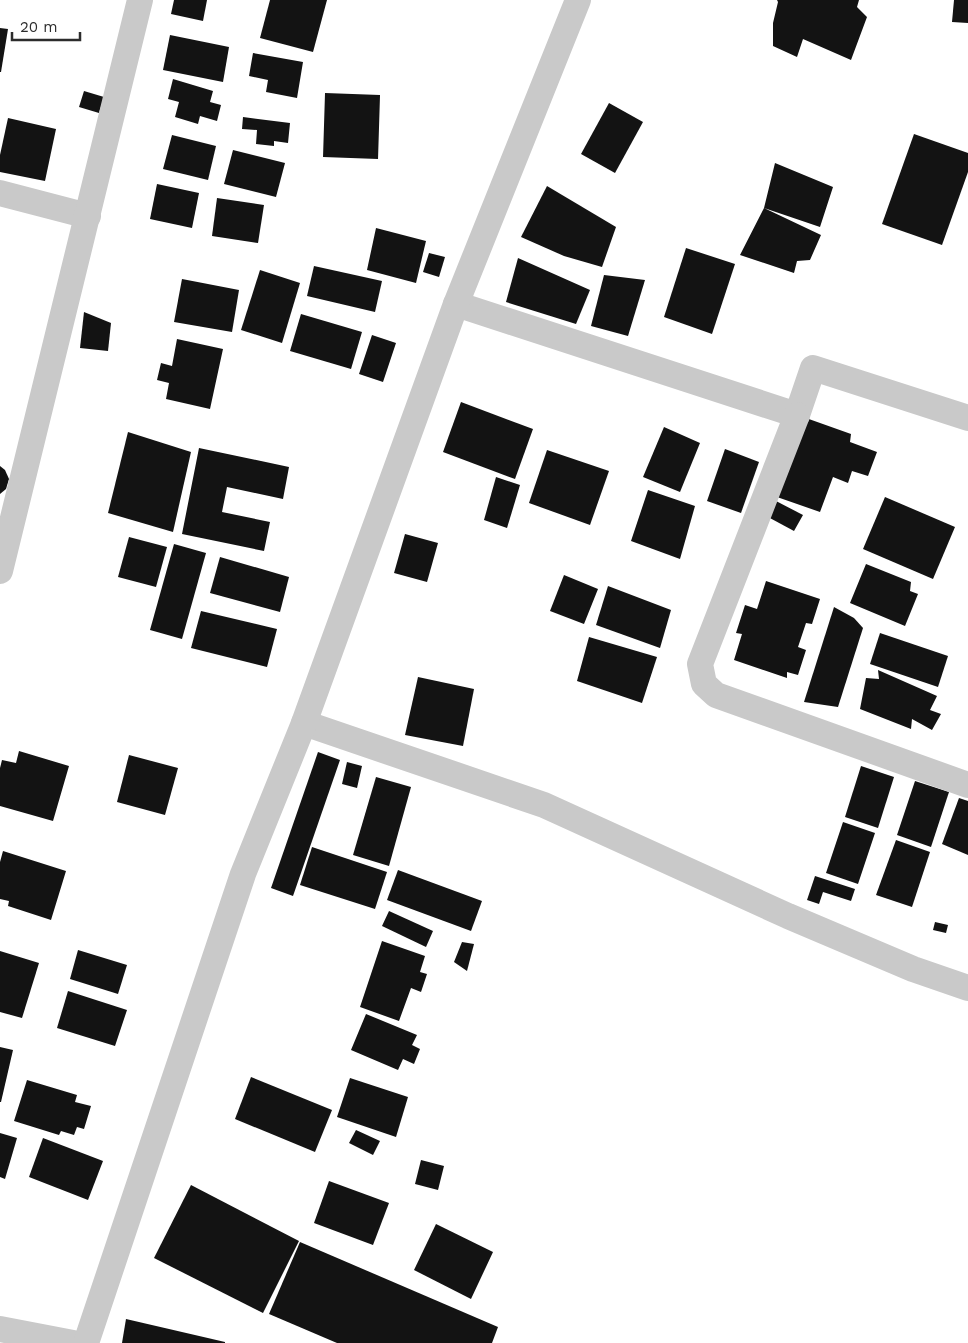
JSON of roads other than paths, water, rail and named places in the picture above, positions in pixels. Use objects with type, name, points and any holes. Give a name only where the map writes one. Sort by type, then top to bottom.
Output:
[{"type":"street","points":[[2,554],[88,216],[140,0]]},
{"type":"street","points":[[86,1343],[244,874],[304,723],[456,304],[578,0]]},
{"type":"street","points":[[0,193],[88,216]]},
{"type":"street","points":[[456,304],[797,415]]},
{"type":"street","points":[[968,418],[813,368],[797,415],[700,664],[704,684],[716,695],[968,785]]},
{"type":"street","points":[[304,723],[544,805],[797,920],[913,969],[968,988]]},
{"type":"street","points":[[0,1329],[73,1343]]}]
